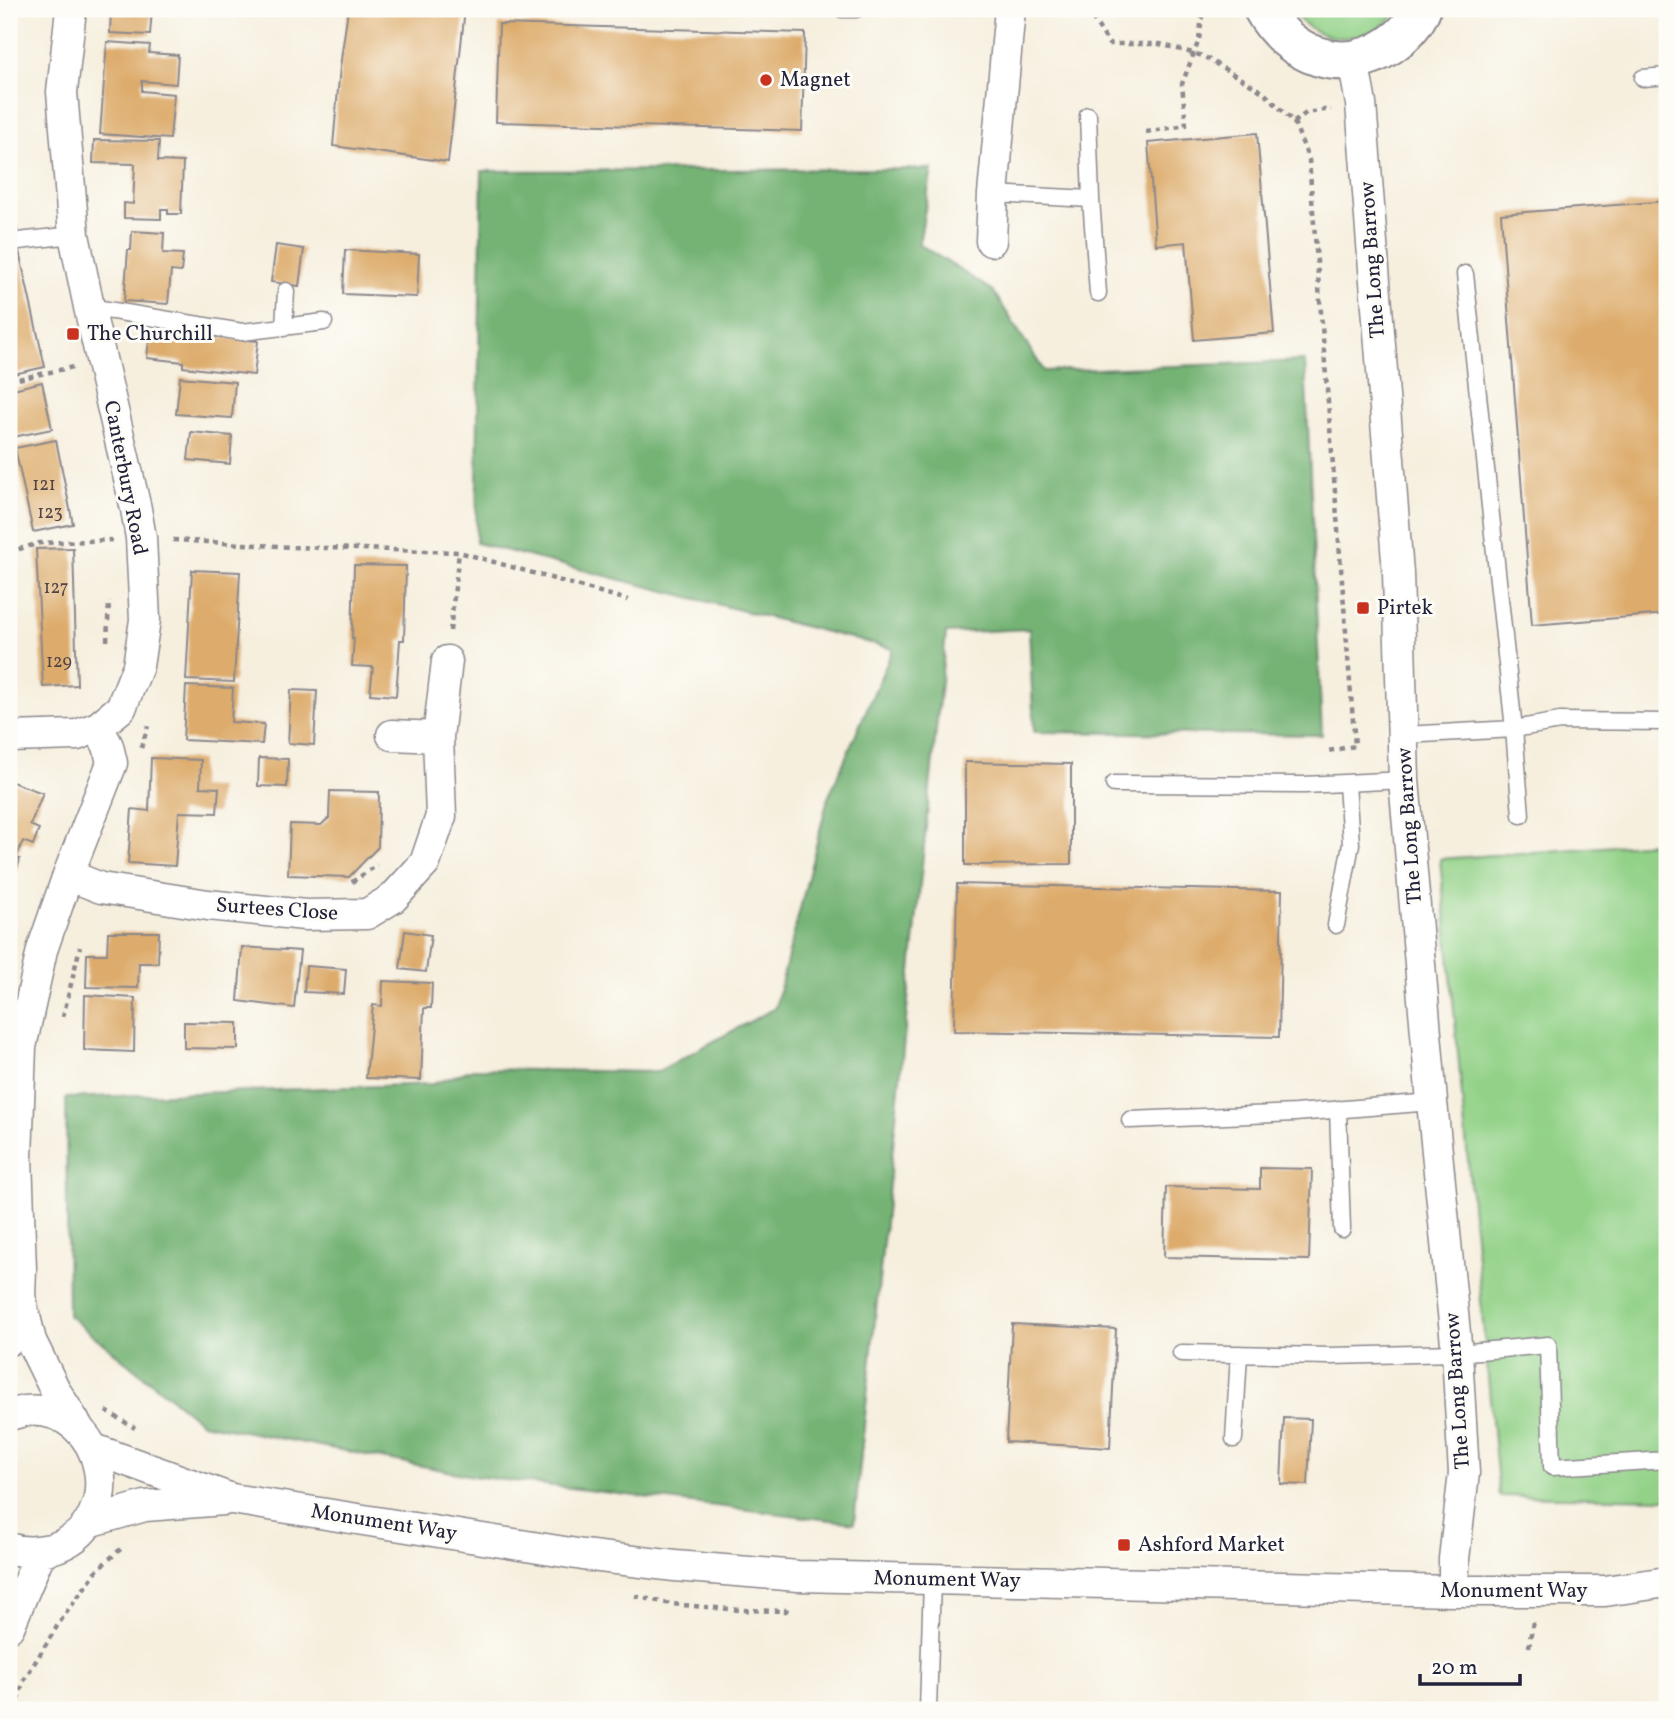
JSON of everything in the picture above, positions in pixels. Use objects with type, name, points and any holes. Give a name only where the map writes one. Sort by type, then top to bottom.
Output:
[{"type":"street","name":"Canterbury Road","points":[[71,9],[62,92],[74,235],[136,509],[127,539],[145,620],[138,666],[121,708],[98,727]]},
{"type":"street","points":[[991,241],[1010,9]]},
{"type":"street","points":[[1263,9],[1279,33],[1300,50],[1326,59],[1353,60],[1379,52],[1401,37],[1421,9]]},
{"type":"street","name":"The Long Barrow","points":[[1353,60],[1361,104],[1398,573],[1404,780],[1457,1353],[1464,1473],[1454,1559],[1454,1591]]},
{"type":"street","name":"Surtees Close","points":[[68,875],[101,888],[208,905],[305,915],[367,914],[393,898],[425,863],[441,816],[438,737],[447,661]]},
{"type":"street","points":[[9,737],[77,735],[98,727],[108,746],[112,763],[42,950],[21,1047],[17,1277],[9,1340]]},
{"type":"street","points":[[392,735],[438,737]]},
{"type":"street","points":[[9,1548],[41,1552],[60,1546],[76,1536],[89,1522],[98,1505],[102,1486],[100,1467],[87,1439],[56,1392],[31,1341],[17,1277]]},
{"type":"street","name":"Monument Way","points":[[9,1415],[25,1411],[44,1412],[63,1419],[87,1439],[149,1468],[232,1499],[583,1555],[675,1566],[798,1576],[1454,1591],[1605,1591],[1667,1582]]},
{"type":"street","name":"Monument Way","points":[[89,1522],[145,1506],[232,1499]]},
{"type":"street","points":[[9,1627],[41,1552]]},
{"type":"lane","points":[[842,9],[856,9]]},
{"type":"lane","points":[[1643,78],[1667,76]]},
{"type":"lane","points":[[1088,115],[1098,293]]},
{"type":"lane","points":[[993,194],[1091,199]]},
{"type":"lane","points":[[9,242],[74,235]]},
{"type":"lane","points":[[1465,274],[1521,814]]},
{"type":"lane","points":[[284,328],[286,291]]},
{"type":"lane","points":[[89,307],[242,332],[324,322]]},
{"type":"lane","points":[[1404,735],[1514,729],[1560,721],[1667,722]]},
{"type":"lane","points":[[1114,785],[1404,780]]},
{"type":"lane","points":[[1336,925],[1351,844],[1347,783]]},
{"type":"lane","points":[[1130,1120],[1295,1113],[1432,1102]]},
{"type":"lane","points":[[1338,1109],[1342,1229]]},
{"type":"lane","points":[[1181,1353],[1330,1356],[1457,1353],[1548,1345],[1552,1467],[1667,1461]]},
{"type":"lane","points":[[1234,1439],[1239,1354]]},
{"type":"lane","points":[[928,1710],[932,1580]]},
{"type":"path","points":[[1087,9],[1109,44],[1160,44],[1203,56],[1262,92],[1294,122],[1308,160],[1355,746],[1328,751]]},
{"type":"path","points":[[1146,132],[1186,125],[1182,84],[1199,40],[1203,9]]},
{"type":"path","points":[[1294,122],[1306,113],[1361,104]]},
{"type":"path","points":[[9,381],[102,361]]},
{"type":"path","points":[[9,552],[40,543],[127,539],[459,552],[628,600]]},
{"type":"path","points":[[447,661],[459,552]]},
{"type":"path","points":[[60,1029],[82,939]]},
{"type":"path","points":[[99,1405],[140,1430]]},
{"type":"path","points":[[15,1710],[23,1682],[60,1623],[98,1569],[125,1545]]},
{"type":"path","points":[[633,1596],[671,1604],[786,1611],[798,1576]]},
{"type":"path","points":[[1529,1647],[1533,1616]]},
{"type":"green space","points":[[1290,9],[1399,9],[1380,27],[1368,33],[1343,38],[1318,32]]},
{"type":"green space","points":[[932,169],[919,244],[993,291],[1044,371],[1305,361],[1322,735],[1034,732],[1029,629],[946,633],[854,1523],[473,1476],[202,1423],[68,1315],[66,1098],[433,1084],[473,1069],[657,1072],[775,1008],[828,798],[893,649],[476,543],[482,171]]},
{"type":"green space","points":[[1667,842],[1667,1499],[1499,1496],[1440,859]]},
{"type":"building","points":[[111,9],[152,9],[150,35],[110,33]]},
{"type":"building","points":[[348,9],[465,9],[448,162],[333,146]]},
{"type":"building","points":[[499,24],[805,33],[802,131],[496,122]]},
{"type":"building","points":[[107,42],[150,45],[149,53],[178,55],[176,84],[142,81],[142,91],[174,94],[170,139],[100,134]]},
{"type":"building","points":[[1257,133],[1274,333],[1194,340],[1186,242],[1156,245],[1148,143]]},
{"type":"building","points":[[94,140],[159,141],[158,161],[183,162],[181,214],[168,214],[168,209],[161,209],[161,219],[124,218],[124,203],[133,204],[135,164],[93,163]]},
{"type":"building","points":[[9,185],[17,230],[9,231]]},
{"type":"building","points":[[1667,201],[1667,614],[1532,625],[1501,214]]},
{"type":"building","points":[[132,231],[164,233],[163,253],[183,254],[181,272],[171,271],[168,304],[124,301]]},
{"type":"building","points":[[276,245],[304,249],[299,286],[271,282]]},
{"type":"building","points":[[345,250],[419,254],[417,297],[343,294]]},
{"type":"building","points":[[19,251],[45,367],[9,375],[9,253]]},
{"type":"building","points":[[150,330],[258,341],[254,375],[183,367],[183,362],[147,358]]},
{"type":"building","points":[[180,377],[235,382],[232,418],[176,414]]},
{"type":"building","points":[[42,382],[52,429],[13,437],[9,419],[9,390]]},
{"type":"building","points":[[191,432],[232,436],[230,464],[188,460]]},
{"type":"building","points":[[56,440],[73,524],[33,532],[15,448]]},
{"type":"building","points":[[73,548],[77,685],[43,687],[36,549]]},
{"type":"building","points":[[354,565],[406,566],[404,640],[400,640],[396,696],[370,694],[373,667],[352,666]]},
{"type":"building","points":[[192,570],[240,572],[234,682],[186,680]]},
{"type":"building","points":[[186,686],[233,688],[231,722],[264,724],[262,744],[183,740]]},
{"type":"building","points":[[291,690],[317,691],[314,745],[288,743]]},
{"type":"building","points":[[151,758],[201,760],[200,787],[219,788],[217,813],[179,812],[175,866],[128,863],[132,809],[149,811]]},
{"type":"building","points":[[259,758],[288,759],[287,787],[258,786]]},
{"type":"building","points":[[965,762],[1071,764],[1071,864],[965,865]]},
{"type":"building","points":[[9,781],[43,793],[30,825],[39,829],[33,845],[23,841],[17,856],[9,852]]},
{"type":"building","points":[[330,791],[379,792],[378,847],[349,877],[288,875],[290,824],[321,825],[329,818]]},
{"type":"building","points":[[9,855],[20,859],[9,891]]},
{"type":"building","points":[[957,884],[1282,891],[1279,1037],[954,1031]]},
{"type":"building","points":[[405,931],[431,935],[426,972],[400,969]]},
{"type":"building","points":[[108,932],[159,932],[158,963],[139,963],[138,988],[86,987],[87,954],[107,954]]},
{"type":"building","points":[[242,947],[300,951],[294,1008],[238,1001]]},
{"type":"building","points":[[306,966],[346,969],[344,994],[304,992]]},
{"type":"building","points":[[383,981],[432,983],[431,1008],[424,1008],[421,1080],[366,1078],[373,1005],[382,1006]]},
{"type":"building","points":[[85,995],[135,998],[134,1052],[84,1050]]},
{"type":"building","points":[[184,1022],[238,1023],[238,1049],[184,1048]]},
{"type":"building","points":[[1260,1168],[1312,1169],[1309,1260],[1164,1257],[1166,1187],[1260,1189]]},
{"type":"building","points":[[1012,1324],[1116,1329],[1110,1448],[1006,1442]]},
{"type":"building","points":[[1284,1418],[1311,1419],[1308,1485],[1281,1484]]},
{"type":"place","name":"Magnet","points":[[766,80]]},
{"type":"place","name":"The Churchill","points":[[73,334]]},
{"type":"place","name":"Pirtek","points":[[1363,608]]},
{"type":"place","name":"Ashford Market","points":[[1124,1545]]}]
